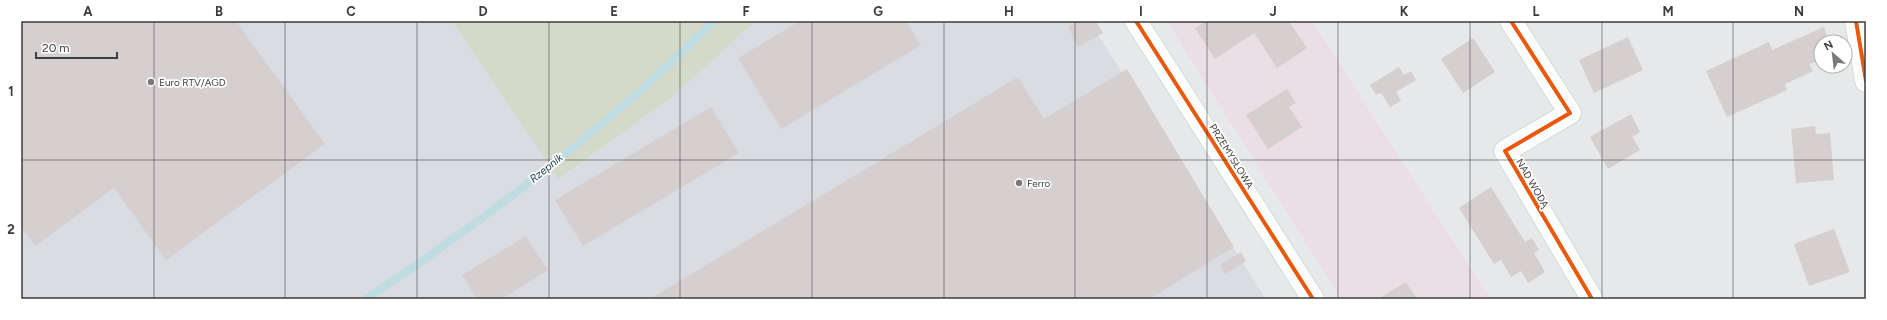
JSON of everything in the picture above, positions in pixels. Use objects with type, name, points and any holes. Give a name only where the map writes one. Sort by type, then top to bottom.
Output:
[{"type":"street","name":"PRZEMYSŁOWA","points":[[1136,21],[1313,299]]},
{"type":"street","name":"NAD WODĄ","points":[[1511,21],[1570,113],[1505,151],[1592,299]]},
{"type":"street","points":[[1856,21],[1866,81]]},
{"type":"shaded area","points":[[21,21],[452,21],[560,179],[672,97],[756,21],[1089,21],[1266,299],[21,299]]},
{"type":"shaded area","points":[[1167,21],[1312,21],[1490,299],[1341,299]]},
{"type":"green space","points":[[452,21],[756,21],[672,97],[559,179]]},
{"type":"building","name":"Euro RTV/AGD","points":[[21,21],[236,21],[325,144],[166,260],[114,188],[35,246],[21,227]]},
{"type":"building","points":[[800,21],[906,21],[921,45],[781,129],[738,58]]},
{"type":"building","points":[[1078,21],[1096,21],[1103,33],[1078,47],[1068,27]]},
{"type":"building","points":[[1206,21],[1289,21],[1307,48],[1277,68],[1254,33],[1215,59],[1195,28]]},
{"type":"building","points":[[1824,27],[1826,34],[1813,34],[1813,63],[1809,64],[1813,71],[1785,84],[1787,90],[1727,117],[1706,71],[1769,42],[1772,50]]},
{"type":"building","points":[[1628,37],[1643,70],[1594,93],[1579,60]]},
{"type":"building","points":[[1473,38],[1495,72],[1463,93],[1441,59]]},
{"type":"building","points":[[1399,67],[1404,75],[1411,71],[1416,80],[1396,92],[1401,101],[1390,107],[1381,93],[1376,95],[1370,85]]},
{"type":"building","name":"Ferro","points":[[1127,69],[1234,247],[1149,299],[650,299],[1018,77],[1044,119]]},
{"type":"building","points":[[1287,89],[1296,103],[1289,107],[1302,127],[1268,149],[1246,115]]},
{"type":"building","points":[[711,107],[739,153],[583,246],[555,200]]},
{"type":"building","points":[[1631,114],[1640,132],[1632,137],[1640,150],[1608,169],[1590,137]]},
{"type":"building","points":[[1815,126],[1816,134],[1830,133],[1834,180],[1796,183],[1791,129]]},
{"type":"building","points":[[1491,187],[1525,242],[1532,238],[1539,250],[1534,253],[1545,272],[1528,283],[1521,271],[1511,277],[1501,260],[1494,264],[1459,208]]},
{"type":"building","points":[[1834,229],[1850,272],[1809,286],[1794,244]]},
{"type":"building","points":[[526,236],[548,270],[501,299],[477,299],[462,275]]},
{"type":"building","points":[[1241,252],[1246,261],[1225,274],[1220,265]]},
{"type":"building","points":[[1406,282],[1417,299],[1378,299]]},
{"type":"waterway","name":"Rzepnik","points":[[366,299],[458,236],[547,169],[633,97],[714,21]]},
{"type":"cycle path","points":[[1136,21],[1313,299]]},
{"type":"cycle path","points":[[1511,21],[1570,113],[1505,151],[1592,299]]},
{"type":"cycle path","points":[[1856,21],[1866,81]]},
{"type":"place","name":"Euro RTV/AGD","points":[[151,82]]},
{"type":"place","name":"Ferro","points":[[1019,183]]}]
